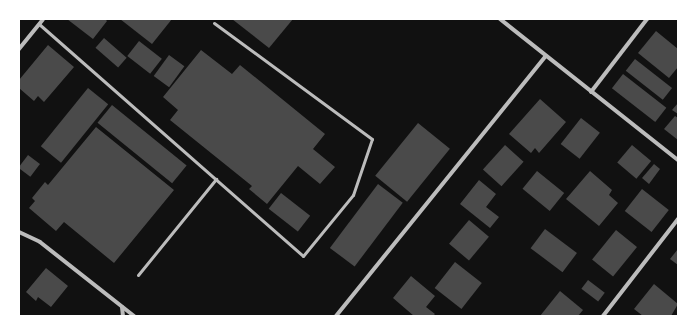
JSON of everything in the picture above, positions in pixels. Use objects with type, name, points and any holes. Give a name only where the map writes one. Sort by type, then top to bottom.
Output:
[{"type":"street","points":[[19,49],[43,19]]},
{"type":"street","points":[[500,19],[678,160]]},
{"type":"street","points":[[591,92],[647,19]]},
{"type":"street","points":[[336,316],[546,56]]},
{"type":"street","points":[[603,316],[678,219]]},
{"type":"street","points":[[19,232],[40,242],[134,316]]},
{"type":"street","points":[[122,307],[123,316]]},
{"type":"lane","points":[[39,24],[303,256],[353,195],[372,139],[214,23]]},
{"type":"lane","points":[[138,274],[216,179]]},
{"type":"building","points":[[67,19],[105,19],[107,21],[93,39]]},
{"type":"building","points":[[120,19],[172,19],[152,44]]},
{"type":"building","points":[[232,19],[293,19],[269,48]]},
{"type":"building","points":[[656,31],[678,49],[678,67],[669,78],[638,53]]},
{"type":"building","points":[[104,38],[127,58],[118,67],[95,48]]},
{"type":"building","points":[[139,41],[162,59],[150,74],[127,56]]},
{"type":"building","points":[[48,45],[74,67],[44,102],[38,96],[34,101],[19,88],[19,80]]},
{"type":"building","points":[[201,50],[232,74],[240,65],[325,134],[313,149],[335,167],[320,184],[298,166],[267,204],[249,189],[252,186],[170,120],[178,110],[163,97]]},
{"type":"building","points":[[169,55],[184,66],[169,87],[154,76]]},
{"type":"building","points":[[635,59],[672,88],[663,100],[626,71]]},
{"type":"building","points":[[623,74],[666,108],[655,122],[612,88]]},
{"type":"building","points":[[88,88],[108,104],[61,163],[41,146]]},
{"type":"building","points":[[540,99],[566,122],[539,153],[535,148],[531,153],[509,134]]},
{"type":"building","points":[[678,103],[678,114],[672,110]]},
{"type":"building","points":[[112,105],[187,165],[172,183],[98,123]]},
{"type":"building","points":[[675,116],[678,118],[678,140],[664,129]]},
{"type":"building","points":[[581,118],[600,133],[580,159],[561,144]]},
{"type":"building","points":[[418,123],[450,149],[407,202],[375,176]]},
{"type":"building","points":[[96,127],[174,190],[114,263],[64,222],[56,231],[29,208],[35,201],[32,198],[45,182],[48,185]]},
{"type":"building","points":[[505,145],[524,162],[501,186],[483,170]]},
{"type":"building","points":[[632,145],[651,161],[636,179],[617,163]]},
{"type":"building","points":[[28,155],[40,164],[30,177],[19,168]]},
{"type":"building","points":[[654,164],[660,169],[649,184],[642,178]]},
{"type":"building","points":[[537,171],[564,193],[550,211],[523,189]]},
{"type":"building","points":[[590,171],[612,190],[609,195],[618,203],[599,226],[566,199]]},
{"type":"building","points":[[479,180],[496,194],[486,207],[499,217],[490,228],[460,204]]},
{"type":"building","points":[[378,184],[403,203],[355,267],[330,248]]},
{"type":"building","points":[[642,189],[669,210],[652,232],[625,211]]},
{"type":"building","points":[[281,193],[310,216],[298,232],[269,209]]},
{"type":"building","points":[[469,220],[489,237],[469,260],[449,244]]},
{"type":"building","points":[[545,229],[577,253],[563,272],[531,248]]},
{"type":"building","points":[[616,230],[637,247],[613,277],[592,260]]},
{"type":"building","points":[[678,249],[678,265],[670,259]]},
{"type":"building","points":[[455,262],[482,283],[461,309],[435,288]]},
{"type":"building","points":[[46,268],[68,286],[51,307],[38,297],[36,301],[26,292]]},
{"type":"building","points":[[411,276],[435,296],[426,307],[435,314],[433,316],[414,316],[393,298]]},
{"type":"building","points":[[588,280],[605,293],[598,301],[581,289]]},
{"type":"building","points":[[654,284],[678,304],[671,316],[643,316],[634,309]]},
{"type":"building","points":[[560,291],[583,310],[578,316],[540,316]]}]
